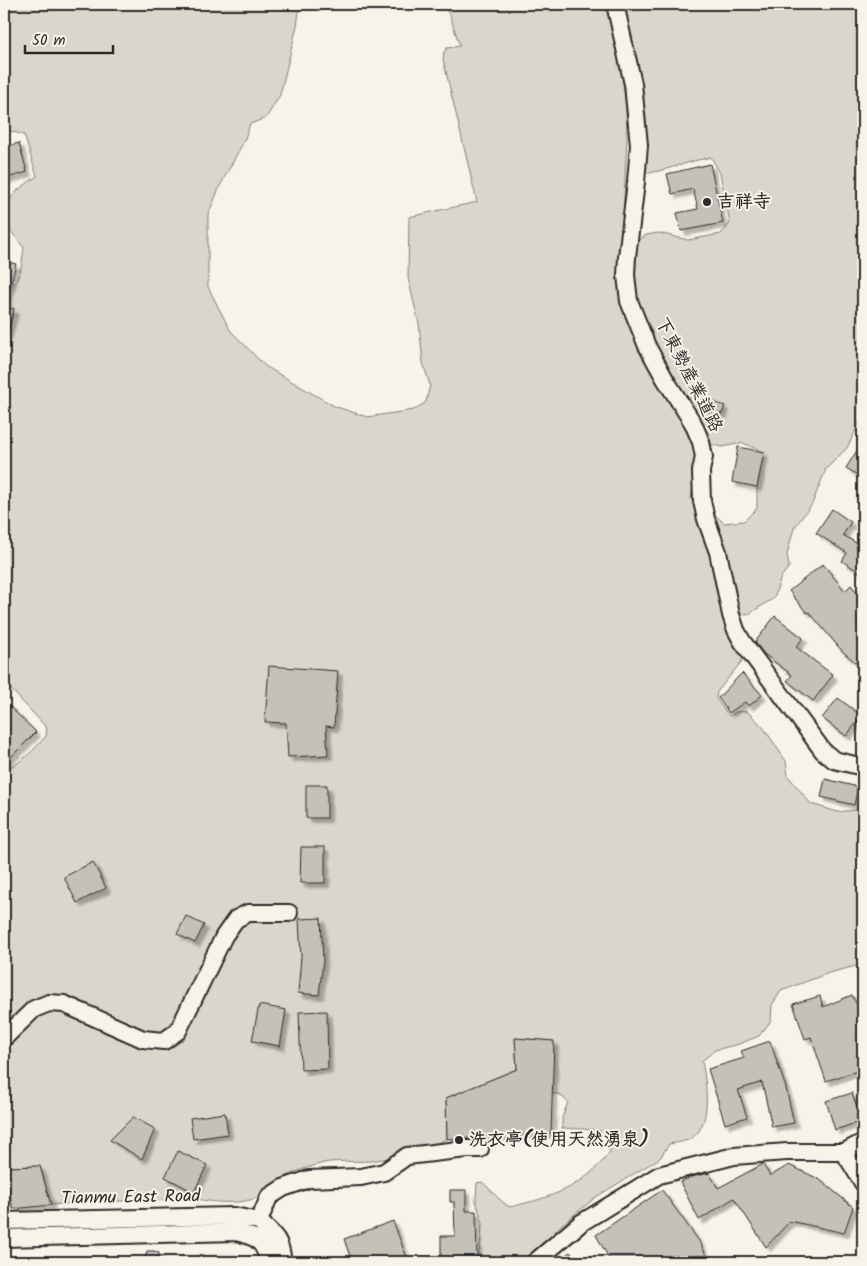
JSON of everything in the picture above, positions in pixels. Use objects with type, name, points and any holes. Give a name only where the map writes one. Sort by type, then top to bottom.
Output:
[{"type":"street","name":"下東勢產業道路","points":[[615,4],[632,84],[639,145],[626,275],[629,301],[647,346],[693,423],[701,442],[704,457],[701,471],[702,501],[706,519],[718,552],[730,615],[742,641],[823,751],[834,760],[863,767]]},
{"type":"street","points":[[4,1038],[34,1009],[49,1003],[64,1004],[143,1039],[164,1041],[178,1030],[224,936],[236,919],[248,913],[289,913]]},
{"type":"street","points":[[535,1262],[581,1222],[659,1176],[734,1156],[787,1152],[844,1152],[863,1142]]},
{"type":"street","points":[[269,1262],[256,1229],[269,1197],[283,1188],[309,1179],[361,1177],[384,1172],[407,1156],[480,1149]]},
{"type":"street","points":[[844,1152],[863,1183]]},
{"type":"street","name":"Tianmu East Road","points":[[4,1221],[234,1216],[256,1229]]},
{"type":"street","points":[[256,1229],[274,1235],[281,1246],[283,1262]]},
{"type":"street","name":"Tianmu East Road","points":[[4,1238],[236,1232],[256,1229]]},
{"type":"shaded area","points":[[4,4],[300,4],[297,26],[280,95],[266,118],[250,124],[244,141],[220,186],[208,215],[208,287],[230,330],[265,366],[334,406],[367,417],[414,410],[426,402],[430,385],[423,363],[419,324],[408,278],[409,217],[477,202],[443,59],[447,48],[460,46],[450,16],[443,4],[607,4],[622,73],[626,109],[627,138],[621,259],[695,443],[697,463],[691,498],[714,556],[741,653],[742,661],[717,692],[716,699],[729,716],[736,712],[747,711],[763,727],[786,761],[788,776],[811,804],[838,812],[863,809],[863,960],[856,966],[829,973],[781,991],[772,1005],[771,1021],[759,1036],[739,1044],[715,1050],[702,1061],[706,1104],[702,1126],[696,1134],[688,1140],[669,1144],[660,1158],[596,1197],[559,1227],[528,1262],[477,1262],[482,1222],[476,1201],[477,1183],[482,1182],[502,1202],[510,1207],[553,1195],[578,1183],[600,1164],[610,1152],[608,1140],[599,1130],[562,1128],[562,1118],[568,1102],[559,1094],[552,1094],[553,1041],[515,1038],[517,1069],[446,1098],[447,1139],[419,1150],[390,1158],[370,1161],[331,1162],[314,1166],[285,1177],[275,1183],[261,1196],[246,1201],[221,1202],[197,1199],[85,1202],[51,1205],[40,1166],[4,1167],[4,1046],[12,1035],[4,1027],[4,768],[15,764],[27,756],[46,736],[47,728],[4,682],[4,349],[14,309],[9,301],[4,301],[4,291],[14,283],[20,273],[24,248],[7,226],[4,225],[4,206],[18,190],[37,176],[24,135],[4,129]]},
{"type":"shaded area","points":[[638,4],[863,4],[863,416],[847,448],[826,469],[812,504],[794,528],[787,554],[789,567],[781,577],[774,598],[749,614],[736,613],[712,512],[724,523],[744,521],[757,508],[757,487],[764,452],[743,443],[722,447],[705,443],[665,370],[637,300],[633,280],[634,250],[638,241],[646,235],[659,233],[688,240],[721,234],[730,223],[720,173],[711,157],[645,174],[626,24],[627,10]]},
{"type":"shaded area","points":[[233,1253],[251,1259],[252,1262],[4,1262],[4,1259]]},
{"type":"building","points":[[19,143],[27,172],[4,179],[4,147]]},
{"type":"building","name":"吉祥寺","points":[[710,164],[723,223],[681,231],[677,213],[698,209],[693,189],[672,194],[667,174]]},
{"type":"building","points":[[4,261],[16,264],[7,298],[4,298]]},
{"type":"building","points":[[4,307],[14,309],[7,335],[4,334]]},
{"type":"building","points":[[702,398],[725,406],[722,414],[699,406]]},
{"type":"building","points":[[863,441],[863,478],[846,468]]},
{"type":"building","points":[[738,447],[764,452],[757,487],[732,482]]},
{"type":"building","points":[[832,509],[851,522],[843,535],[863,547],[863,574],[842,561],[847,553],[816,533]]},
{"type":"building","points":[[823,564],[845,591],[851,585],[863,600],[863,617],[858,622],[863,626],[863,669],[843,652],[789,591]]},
{"type":"building","points":[[775,616],[803,638],[796,647],[833,675],[813,701],[787,681],[792,675],[764,654],[755,642]]},
{"type":"building","points":[[269,666],[338,671],[334,727],[326,726],[328,755],[288,757],[286,723],[265,722]]},
{"type":"building","points":[[742,673],[762,695],[749,706],[745,702],[729,713],[718,698]]},
{"type":"building","points":[[838,698],[862,716],[846,736],[822,718]]},
{"type":"building","points":[[4,701],[36,732],[4,764]]},
{"type":"building","points":[[825,779],[858,787],[854,805],[821,797]]},
{"type":"building","points":[[306,785],[327,785],[327,818],[306,818]]},
{"type":"building","points":[[301,847],[325,847],[325,883],[300,883]]},
{"type":"building","points":[[93,862],[106,888],[77,903],[64,877]]},
{"type":"building","points":[[186,916],[204,925],[195,943],[177,934]]},
{"type":"building","points":[[321,918],[323,961],[319,995],[298,993],[301,957],[299,919]]},
{"type":"building","points":[[852,995],[863,1017],[859,1018],[863,1027],[863,1069],[826,1081],[811,1037],[805,1039],[793,1004],[820,996],[823,1007]]},
{"type":"building","points":[[259,1005],[286,1010],[280,1046],[252,1041]]},
{"type":"building","points":[[327,1011],[328,1069],[301,1070],[299,1012]]},
{"type":"building","points":[[515,1038],[554,1041],[551,1133],[447,1139],[446,1098],[517,1069]]},
{"type":"building","points":[[770,1041],[786,1088],[794,1123],[772,1127],[762,1082],[738,1090],[747,1117],[725,1124],[708,1069],[744,1058],[741,1051]]},
{"type":"building","points":[[852,1093],[862,1121],[835,1130],[826,1101]]},
{"type":"building","points":[[225,1113],[228,1134],[193,1139],[190,1118]]},
{"type":"building","points":[[133,1117],[155,1129],[142,1159],[110,1140]]},
{"type":"building","points":[[178,1151],[207,1165],[194,1192],[165,1177]]},
{"type":"building","points":[[763,1164],[770,1176],[789,1165],[819,1179],[853,1207],[844,1233],[790,1221],[766,1247],[734,1198],[699,1220],[680,1182],[691,1177],[709,1173],[718,1188]]},
{"type":"building","points":[[40,1166],[51,1205],[13,1209],[4,1167]]},
{"type":"building","points":[[450,1190],[466,1190],[466,1211],[476,1211],[477,1262],[441,1262],[441,1236],[455,1236],[454,1202],[450,1202]]},
{"type":"building","points":[[662,1190],[699,1241],[710,1262],[611,1262],[596,1235]]},
{"type":"building","points":[[393,1221],[407,1258],[395,1262],[352,1262],[344,1239]]},
{"type":"building","points":[[147,1251],[159,1253],[159,1262],[144,1262]]},
{"type":"building","points":[[570,1252],[580,1262],[556,1262]]},
{"type":"place","name":"吉祥寺","points":[[707,202]]},
{"type":"place","name":"洗衣亭(使用天然湧泉)","points":[[459,1140]]}]
